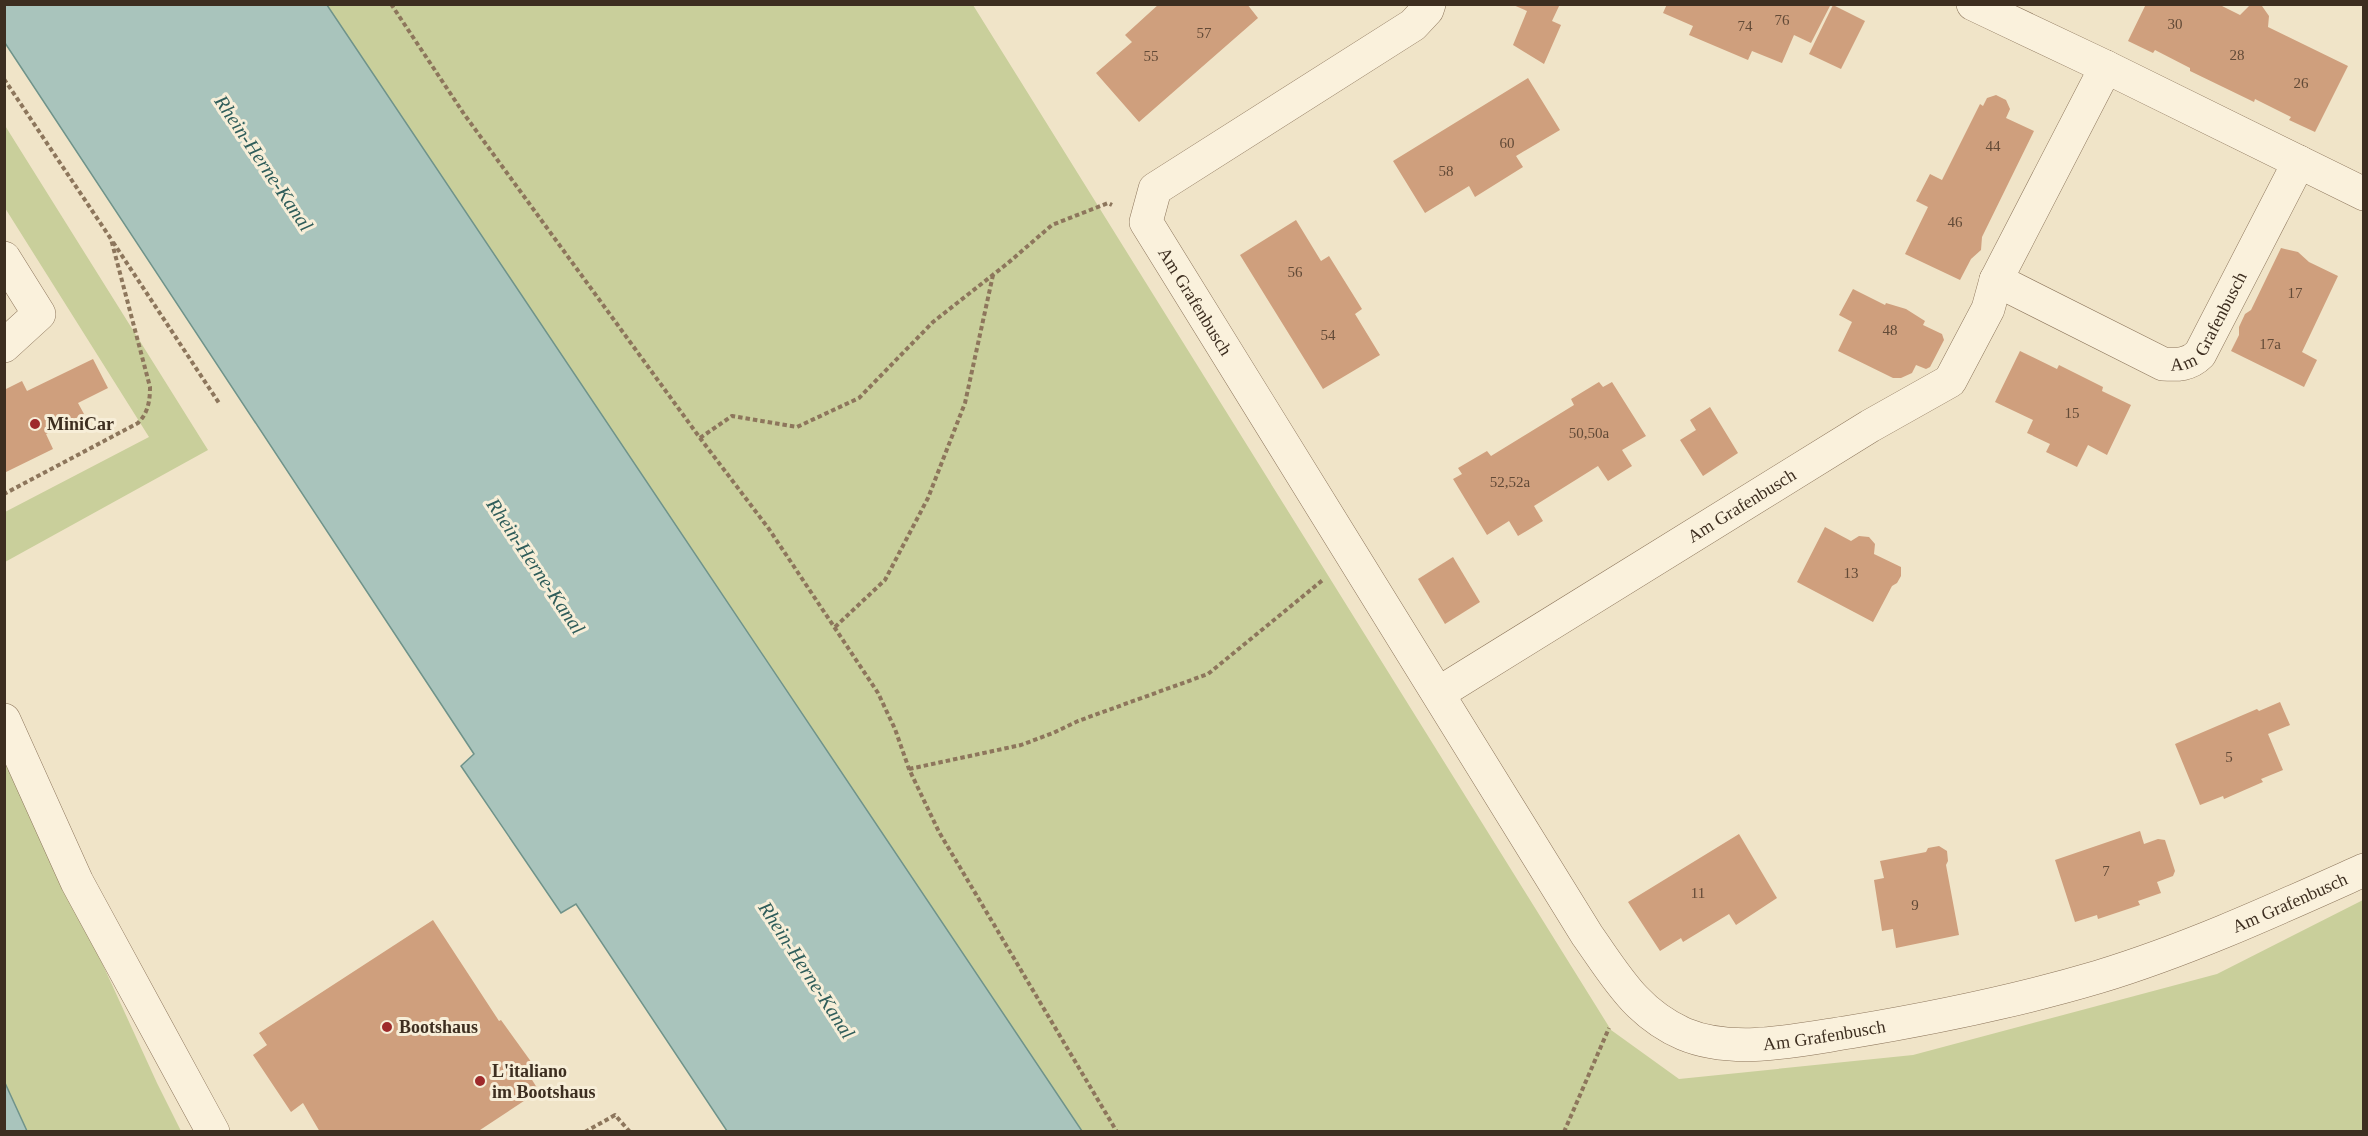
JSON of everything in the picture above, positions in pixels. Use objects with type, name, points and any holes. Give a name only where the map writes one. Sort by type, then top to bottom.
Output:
[{"type":"street","points":[[1146,222],[1155,189],[1413,26],[1427,10],[1429,4]]},
{"type":"street","points":[[1973,4],[2364,194]]},
{"type":"street","name":"Am Grafenbusch","points":[[1439,693],[1870,426],[1950,381],[1988,309],[1996,280],[2106,67]]},
{"type":"street","name":"Am Grafenbusch","points":[[1996,280],[2163,364],[2183,364],[2193,361],[2200,354],[2299,162]]},
{"type":"street","name":"Am Grafenbusch","points":[[1146,222],[1355,556],[1587,935],[1626,992],[1654,1016],[1684,1033],[1706,1041],[1734,1046],[1807,1039],[1930,1018],[2053,990],[2100,976],[2250,921],[2364,870]]},
{"type":"street","points":[[4,258],[39,314],[4,346]]},
{"type":"street","points":[[4,720],[77,882],[213,1131]]},
{"type":"path","points":[[391,4],[464,114],[700,438],[770,529],[878,693],[895,729],[909,770],[939,832],[1117,1131]]},
{"type":"path","points":[[4,79],[219,403]]},
{"type":"path","points":[[700,438],[732,416],[797,427],[859,398],[933,322],[1052,225],[1108,203],[1146,222]]},
{"type":"path","points":[[4,494],[138,423],[147,409],[150,387],[111,239]]},
{"type":"path","points":[[835,627],[885,580],[928,498],[965,403],[993,275]]},
{"type":"path","points":[[909,770],[1021,745],[1078,721],[1208,674],[1307,591],[1355,556]]},
{"type":"path","points":[[1564,1131],[1626,992]]},
{"type":"path","points":[[585,1131],[615,1115],[630,1131]]},
{"type":"green space","points":[[327,5],[973,5],[1611,1030],[1679,1079],[1913,1055],[2217,974],[2363,900],[2363,1131],[1082,1131]]},
{"type":"green space","points":[[4,124],[208,450],[5,562],[5,512],[149,437],[5,208]]},
{"type":"green space","points":[[4,749],[181,1131],[27,1131],[5,1083]]},
{"type":"water","name":"Rhein-Herne-Kanal","points":[[4,5],[327,5],[1082,1131],[727,1131],[576,904],[561,913],[461,766],[474,754],[5,43]]},
{"type":"water","points":[[5,1083],[27,1131],[5,1131]]},
{"type":"building","points":[[1159,4],[1247,4],[1258,18],[1139,122],[1096,73],[1132,42],[1125,35]]},
{"type":"building","points":[[1511,4],[1560,4],[1552,21],[1561,25],[1544,64],[1513,45],[1527,11]]},
{"type":"building","points":[[1667,4],[1831,4],[1811,43],[1794,35],[1782,63],[1752,51],[1748,60],[1689,35],[1693,26],[1663,13]]},
{"type":"building","points":[[2146,4],[2218,4],[2240,15],[2249,6],[2262,6],[2269,16],[2268,27],[2348,66],[2315,132],[2289,120],[2291,117],[2255,99],[2254,102],[2190,71],[2190,68],[2155,50],[2153,53],[2128,41]]},
{"type":"building","points":[[1833,5],[1865,21],[1841,69],[1809,54]]},
{"type":"building","points":[[1528,78],[1560,130],[1516,156],[1523,167],[1475,197],[1469,186],[1425,213],[1393,161]]},
{"type":"building","points":[[1996,95],[2006,100],[2010,109],[2006,118],[2034,131],[1982,237],[1981,250],[1971,259],[1960,280],[1905,254],[1928,207],[1916,201],[1930,174],[1942,180],[1980,104],[1983,106],[1987,98]]},
{"type":"building","points":[[1296,220],[1321,261],[1329,256],[1362,309],[1355,314],[1380,355],[1323,389],[1240,255]]},
{"type":"building","points":[[2281,248],[2298,252],[2309,262],[2338,276],[2302,352],[2317,360],[2304,387],[2231,351],[2239,335],[2239,327],[2245,314],[2251,310]]},
{"type":"building","points":[[1853,289],[1885,305],[1886,303],[1906,309],[1925,321],[1923,325],[1942,334],[1944,340],[1930,367],[1926,369],[1916,365],[1912,373],[1901,378],[1893,378],[1838,351],[1852,322],[1839,315]]},
{"type":"building","points":[[2020,351],[2057,369],[2059,365],[2103,387],[2102,391],[2131,405],[2107,455],[2088,445],[2077,467],[2046,452],[2050,444],[2027,433],[2033,420],[1995,402]]},
{"type":"building","name":"MiniCar","points":[[93,359],[108,388],[78,403],[84,414],[46,434],[53,449],[4,473],[4,390],[22,381],[27,391]]},
{"type":"building","points":[[1599,382],[1603,387],[1612,382],[1646,436],[1622,450],[1632,466],[1608,481],[1598,466],[1534,506],[1543,521],[1518,536],[1509,521],[1487,535],[1453,479],[1462,474],[1458,468],[1487,451],[1491,456],[1574,405],[1571,399]]},
{"type":"building","points":[[1710,407],[1738,453],[1703,476],[1680,440],[1696,430],[1690,420]]},
{"type":"building","points":[[1825,527],[1851,541],[1859,536],[1869,537],[1875,544],[1874,554],[1901,567],[1901,576],[1892,586],[1873,622],[1797,582]]},
{"type":"building","points":[[1453,557],[1480,602],[1445,624],[1418,579]]},
{"type":"building","points":[[2280,702],[2290,725],[2268,734],[2283,770],[2261,779],[2263,782],[2224,799],[2223,796],[2200,805],[2175,744],[2257,709],[2259,711]]},
{"type":"building","points":[[2140,831],[2144,844],[2158,839],[2165,840],[2175,871],[2173,876],[2157,882],[2161,893],[2138,901],[2140,905],[2098,919],[2097,915],[2075,922],[2055,860]]},
{"type":"building","points":[[1739,834],[1777,898],[1736,925],[1729,914],[1683,942],[1681,938],[1660,951],[1628,902]]},
{"type":"building","points":[[1939,846],[1947,851],[1946,865],[1959,935],[1896,948],[1893,929],[1882,931],[1874,880],[1884,878],[1880,861],[1926,852],[1928,848]]},
{"type":"building","name":"Bootshaus","points":[[433,920],[499,1021],[501,1020],[532,1063],[524,1067],[539,1091],[477,1132],[320,1132],[303,1103],[291,1112],[253,1055],[267,1045],[259,1033]]},
{"type":"place","name":"MiniCar","points":[[35,424]]},
{"type":"place","name":"Bootshaus","points":[[387,1027]]},
{"type":"place","name":"L'italiano im Bootshaus","points":[[480,1081]]}]
